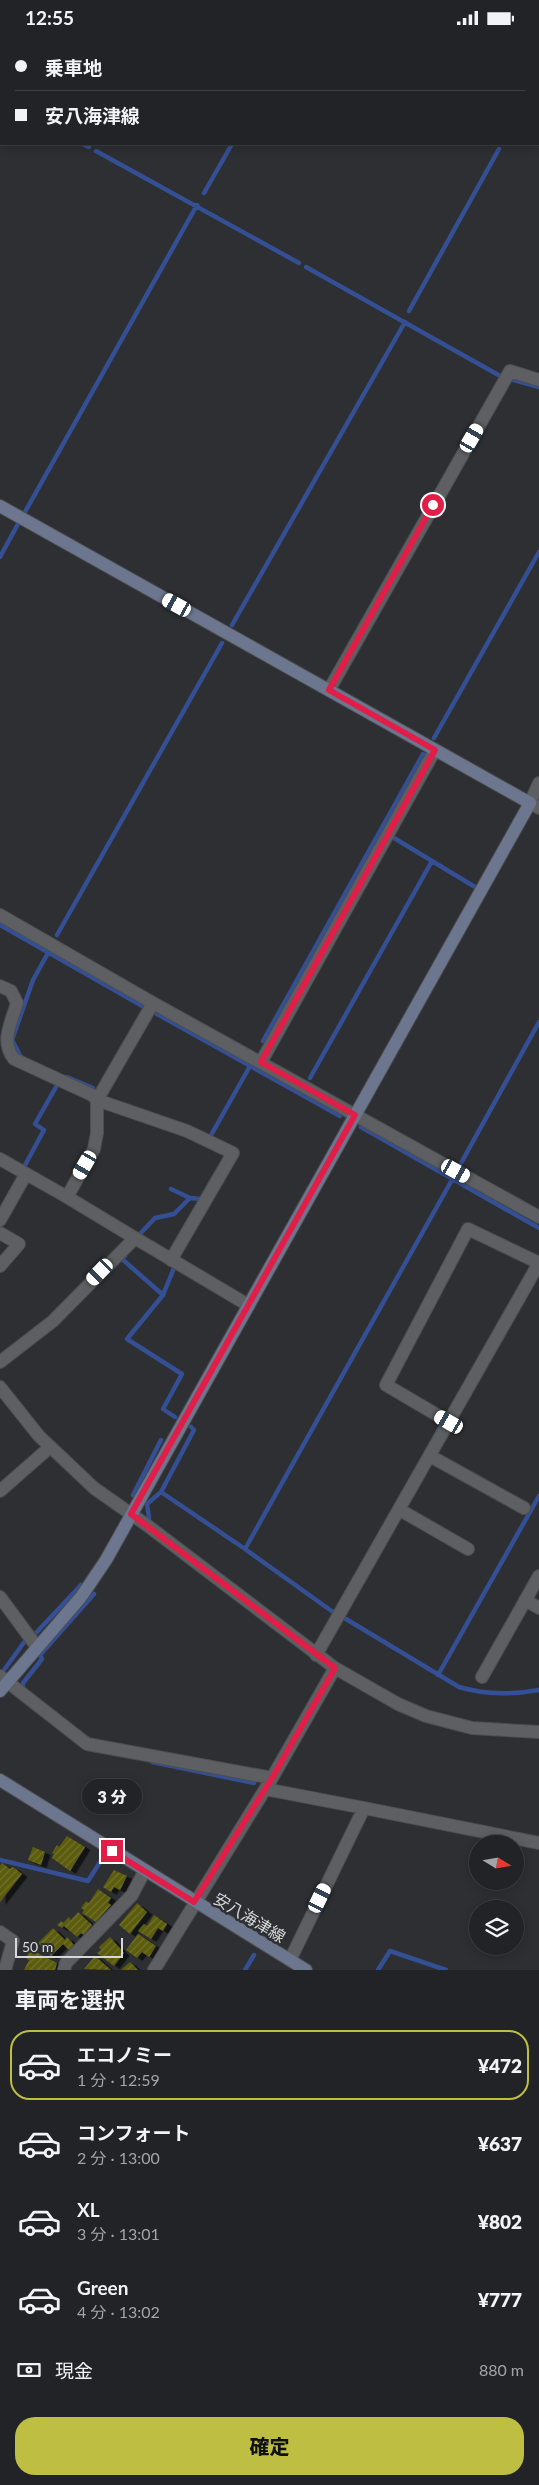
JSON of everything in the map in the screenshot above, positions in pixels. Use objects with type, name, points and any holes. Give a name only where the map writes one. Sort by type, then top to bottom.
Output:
[{"type":"street","points":[[329,690],[510,371],[539,380]]},
{"type":"street","points":[[0,506],[535,805]]},
{"type":"street","points":[[261,1062],[435,750]]},
{"type":"street","points":[[539,783],[535,805],[355,1115],[106,1561],[81,1597],[38,1647],[3,1683],[87,1744],[268,1783],[364,1808],[539,1843]]},
{"type":"street","points":[[0,915],[153,1003],[539,1217]]},
{"type":"street","points":[[0,986],[11,991],[17,1003],[3,1053],[92,1095],[97,1100],[187,1131],[233,1153],[171,1260]]},
{"type":"street","points":[[67,1197],[94,1149],[97,1133],[97,1100],[153,1003]]},
{"type":"street","points":[[0,1159],[248,1305]]},
{"type":"street","points":[[0,1220],[26,1174]]},
{"type":"street","points":[[316,1655],[400,1510],[539,1263],[468,1229],[386,1385],[449,1422]]},
{"type":"street","points":[[0,1233],[18,1244],[0,1266]]},
{"type":"street","points":[[0,1362],[53,1321],[135,1238]]},
{"type":"street","points":[[0,1387],[49,1447],[94,1488],[335,1668],[398,1704],[426,1716],[472,1728],[539,1732]]},
{"type":"street","points":[[0,1491],[49,1447]]},
{"type":"street","points":[[430,1456],[524,1508]]},
{"type":"street","points":[[400,1510],[468,1549]]},
{"type":"street","points":[[482,1677],[539,1576]]},
{"type":"street","points":[[0,1597],[38,1647]]},
{"type":"street","points":[[525,1600],[539,1608]]},
{"type":"street","points":[[154,1970],[268,1783],[335,1668]]},
{"type":"street","name":"安八海津線","points":[[0,1781],[306,1970]]},
{"type":"street","points":[[290,1960],[364,1808]]},
{"type":"street","points":[[64,1970],[66,1963],[132,1895],[144,1871]]},
{"type":"street","points":[[0,1932],[13,1941],[5,1970]]},
{"type":"building","points":[[67,1836],[85,1847],[70,1871],[52,1858],[54,1854],[52,1853],[57,1845],[59,1847]]},
{"type":"building","points":[[33,1847],[45,1852],[41,1865],[28,1860]]},
{"type":"building","points":[[2,1863],[10,1869],[13,1867],[22,1874],[0,1902],[0,1866]]},
{"type":"building","points":[[114,1870],[127,1876],[120,1890],[114,1887],[111,1892],[103,1887]]},
{"type":"building","points":[[98,1889],[111,1898],[108,1903],[111,1905],[96,1922],[82,1913],[84,1910],[81,1908],[86,1901],[89,1903]]},
{"type":"building","points":[[137,1903],[147,1912],[130,1934],[119,1925]]},
{"type":"building","points":[[78,1912],[92,1925],[84,1935],[81,1933],[77,1937],[64,1926],[62,1928],[57,1925],[61,1921],[63,1923],[69,1917],[71,1920]]},
{"type":"building","points":[[154,1915],[167,1924],[163,1931],[158,1928],[151,1939],[138,1931],[144,1924],[147,1926]]},
{"type":"building","points":[[53,1928],[65,1940],[67,1937],[74,1945],[69,1950],[63,1944],[51,1956],[38,1943]]},
{"type":"building","points":[[138,1934],[156,1946],[149,1957],[142,1952],[137,1958],[126,1950]]},
{"type":"building","points":[[110,1937],[124,1953],[114,1966],[97,1953],[101,1950],[99,1947]]},
{"type":"building","points":[[30,1949],[57,1963],[55,1970],[24,1970],[29,1960],[26,1958]]},
{"type":"building","points":[[95,1956],[111,1970],[84,1969]]},
{"type":"building","points":[[130,1962],[138,1970],[121,1970]]},
{"type":"waterway","points":[[85,145],[89,147]]},
{"type":"waterway","points":[[204,193],[231,145]]},
{"type":"waterway","points":[[409,311],[499,149]]},
{"type":"waterway","points":[[96,151],[299,263]]},
{"type":"waterway","points":[[25,512],[197,205]]},
{"type":"waterway","points":[[306,267],[502,377]]},
{"type":"waterway","points":[[232,625],[405,322]]},
{"type":"waterway","points":[[510,379],[539,387]]},
{"type":"waterway","points":[[0,557],[18,524]]},
{"type":"waterway","points":[[434,738],[539,552]]},
{"type":"waterway","points":[[57,935],[222,643]]},
{"type":"waterway","points":[[263,1041],[423,754]]},
{"type":"waterway","points":[[310,1078],[432,861],[394,838]]},
{"type":"waterway","points":[[432,861],[475,887]]},
{"type":"waterway","points":[[0,925],[144,1007]]},
{"type":"waterway","points":[[21,1057],[12,1040],[33,980],[48,953]]},
{"type":"waterway","points":[[157,1014],[340,1116]]},
{"type":"waterway","points":[[460,1165],[539,1022]]},
{"type":"waterway","points":[[210,1137],[250,1066]]},
{"type":"waterway","points":[[67,1077],[93,1088]]},
{"type":"waterway","points":[[24,1167],[44,1130],[35,1124],[56,1087]]},
{"type":"waterway","points":[[361,1127],[539,1228]]},
{"type":"waterway","points":[[161,1492],[245,1549],[453,1178]]},
{"type":"waterway","points":[[171,1189],[190,1198],[202,1199]]},
{"type":"waterway","points":[[138,1236],[155,1218],[174,1214],[190,1198]]},
{"type":"waterway","points":[[125,1256],[122,1259],[163,1295],[127,1339],[182,1374],[163,1409],[175,1417]]},
{"type":"waterway","points":[[163,1295],[174,1268]]},
{"type":"waterway","points":[[149,1518],[147,1504],[161,1492],[194,1430],[191,1427]]},
{"type":"waterway","points":[[133,1495],[161,1440]]},
{"type":"waterway","points":[[438,1675],[539,1496]]},
{"type":"waterway","points":[[245,1549],[333,1612]]},
{"type":"waterway","points":[[35,1634],[81,1585]]},
{"type":"waterway","points":[[23,1688],[23,1683],[42,1659],[40,1655],[94,1594]]},
{"type":"waterway","points":[[346,1619],[459,1687],[479,1692],[499,1693],[539,1690]]},
{"type":"waterway","points":[[4,1670],[25,1641]]},
{"type":"waterway","points":[[152,1762],[254,1783]]},
{"type":"waterway","points":[[0,1860],[88,1881],[102,1859]]},
{"type":"waterway","points":[[378,1970],[390,1951],[446,1970]]},
{"type":"waterway","points":[[245,1970],[254,1955]]},
{"type":"route","points":[[112,1851],[194,1902],[272,1778],[335,1668],[131,1514],[355,1115],[261,1062],[435,750],[329,690],[433,505]]}]
